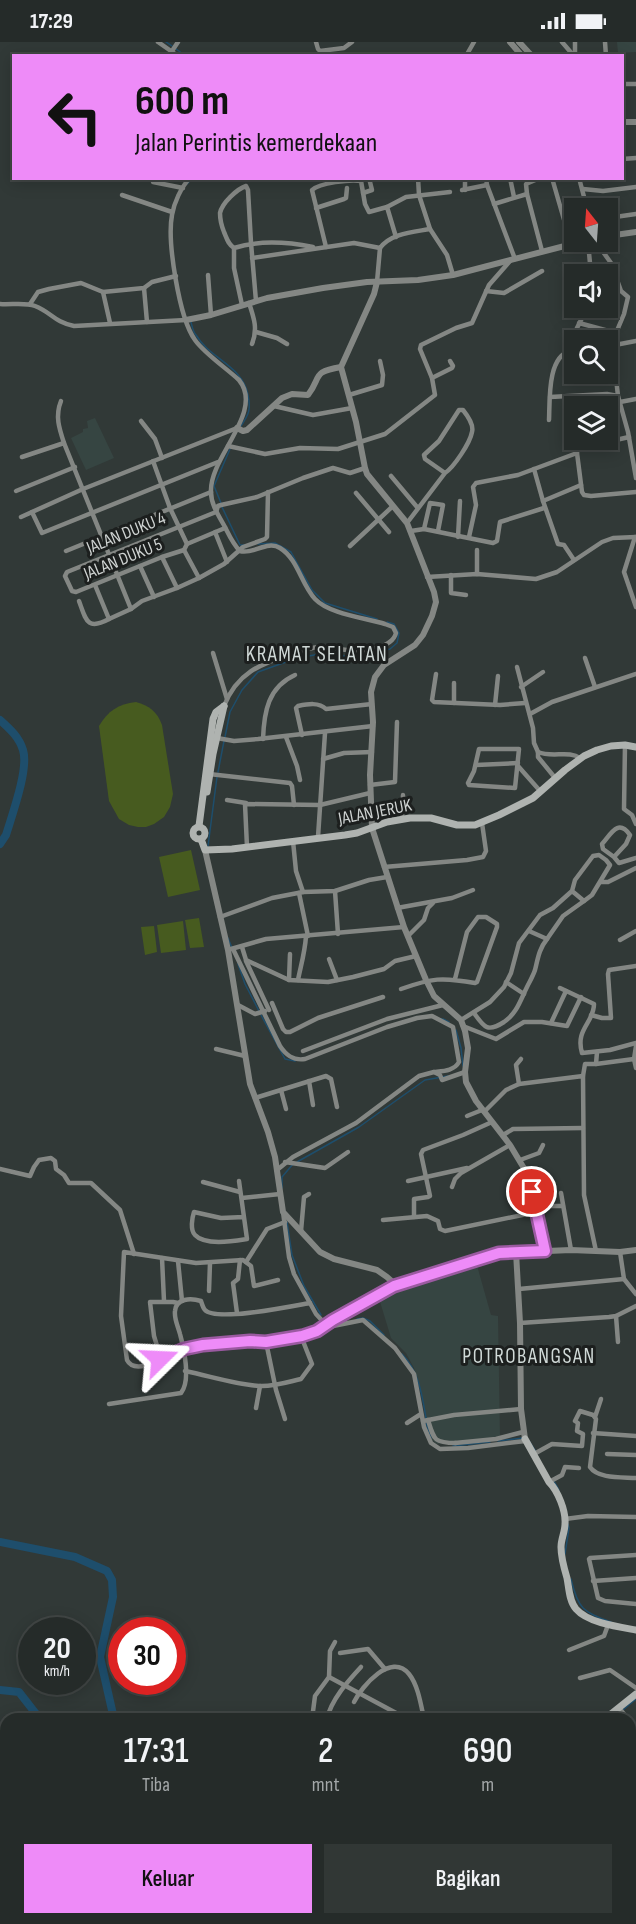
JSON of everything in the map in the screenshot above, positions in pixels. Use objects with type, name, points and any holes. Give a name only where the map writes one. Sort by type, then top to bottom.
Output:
[{"type":"main road","points":[[210,771],[222,739],[226,703]]},
{"type":"main road","points":[[207,850],[201,839],[206,833],[201,827],[210,771],[213,719],[216,712],[226,703]]},
{"type":"main road","name":"JALAN JERUK","points":[[207,850],[247,848],[345,835],[402,819],[431,818],[466,826],[482,823],[533,798],[580,759],[597,750],[625,745],[636,747]]},
{"type":"main road","points":[[524,1436],[552,1480],[567,1519],[561,1547],[572,1603],[581,1613],[608,1625],[636,1630]]},
{"type":"main road","points":[[616,1713],[621,1711],[636,1694]]},
{"type":"street","points":[[158,42],[176,54]]},
{"type":"street","points":[[316,42],[320,51],[344,48],[352,42]]},
{"type":"street","points":[[510,42],[520,54]]},
{"type":"street","points":[[519,42],[530,54]]},
{"type":"street","points":[[562,42],[573,54]]},
{"type":"street","points":[[172,51],[177,43]]},
{"type":"street","points":[[344,48],[346,54]]},
{"type":"street","points":[[189,180],[172,212],[170,230],[176,276],[186,320],[198,344],[244,387],[247,402],[239,429],[213,476],[211,492],[225,528],[240,551],[274,546],[280,548],[291,558],[316,601],[327,607],[386,624],[393,627],[396,635],[389,643],[364,650],[348,651],[320,647],[266,663],[245,675],[226,703]]},
{"type":"street","points":[[326,247],[312,190],[316,187],[354,180]]},
{"type":"street","points":[[360,180],[369,212],[387,207],[397,200],[450,192]]},
{"type":"street","points":[[363,194],[372,190],[370,180]]},
{"type":"street","points":[[418,180],[419,195],[430,230],[447,255],[453,275]]},
{"type":"street","points":[[465,180],[464,190],[487,185]]},
{"type":"street","points":[[486,180],[513,260]]},
{"type":"street","points":[[510,180],[514,197]]},
{"type":"street","points":[[535,180],[526,184],[542,252]]},
{"type":"street","points":[[553,180],[564,220]]},
{"type":"street","points":[[580,180],[585,198]]},
{"type":"street","points":[[153,182],[183,188]]},
{"type":"street","points":[[252,344],[256,332],[255,322],[245,304],[234,268],[234,248],[226,237],[220,214],[234,194],[246,186],[256,301]]},
{"type":"street","points":[[583,189],[636,187]]},
{"type":"street","points":[[316,208],[346,198],[347,188]]},
{"type":"street","points":[[494,204],[527,194]]},
{"type":"street","points":[[122,195],[172,212]]},
{"type":"street","points":[[387,207],[396,237]]},
{"type":"street","points":[[618,217],[636,214]]},
{"type":"street","points":[[430,230],[396,237],[386,241],[380,248],[374,294],[341,368],[364,468],[407,523],[436,602],[423,635],[415,645],[395,657],[375,677],[371,692],[372,828],[397,908],[426,980],[434,996],[455,1013],[462,1023],[468,1048],[466,1082],[483,1111],[503,1135],[528,1174],[545,1251]]},
{"type":"street","points":[[618,235],[636,232]]},
{"type":"street","points":[[234,248],[250,243],[297,244],[317,248]]},
{"type":"street","points":[[252,258],[354,243],[380,248]]},
{"type":"street","points":[[0,304],[30,304],[44,310],[55,320],[78,326],[186,320],[212,315],[256,301],[323,288],[453,275],[564,246]]},
{"type":"street","points":[[603,252],[611,263],[621,291],[628,297],[617,330]]},
{"type":"street","points":[[228,446],[265,454],[300,448],[338,448],[385,434],[433,398],[435,393],[432,378],[420,350],[421,345],[472,323],[489,285],[513,260]]},
{"type":"street","points":[[486,291],[504,293],[542,271]]},
{"type":"street","points":[[208,275],[212,315]]},
{"type":"street","points":[[30,304],[38,292],[69,284],[87,285],[103,292],[144,288],[152,282],[176,276]]},
{"type":"street","points":[[144,288],[147,322]]},
{"type":"street","points":[[103,292],[110,323]]},
{"type":"street","points":[[577,330],[581,318]]},
{"type":"street","points":[[579,323],[605,330]]},
{"type":"street","points":[[256,332],[277,338],[287,344]]},
{"type":"street","points":[[618,344],[636,341]]},
{"type":"street","points":[[549,420],[551,381],[559,357],[564,353]]},
{"type":"street","points":[[349,395],[382,385],[383,375],[380,361]]},
{"type":"street","points":[[432,378],[453,367],[450,361]]},
{"type":"street","points":[[21,517],[153,461],[239,429],[247,430],[289,394],[308,395],[311,393],[315,379],[320,374],[341,368]]},
{"type":"street","points":[[617,384],[629,435],[636,478]]},
{"type":"street","points":[[588,396],[607,394],[618,396]]},
{"type":"street","points":[[550,397],[564,397]]},
{"type":"street","points":[[620,402],[636,399]]},
{"type":"street","points":[[61,401],[58,407],[58,424],[64,443],[131,609]]},
{"type":"street","points":[[274,406],[313,415],[352,408]]},
{"type":"street","points":[[407,523],[417,507],[452,467],[472,432],[466,412],[461,409],[437,443],[424,455],[425,459],[445,473]]},
{"type":"street","points":[[141,422],[155,439],[162,458]]},
{"type":"street","points":[[469,537],[476,505],[474,484],[534,469],[577,451],[636,431]]},
{"type":"street","points":[[22,457],[64,443]]},
{"type":"street","points":[[577,451],[582,492],[588,496],[636,492]]},
{"type":"street","points":[[153,461],[170,508],[187,544],[184,550],[199,578]]},
{"type":"street","points":[[32,512],[42,533],[219,462]]},
{"type":"street","points":[[16,491],[75,467]]},
{"type":"street","name":"JALAN DUKU 4","points":[[73,592],[65,573],[109,554],[218,508],[257,497],[333,468],[350,473],[364,468]]},
{"type":"street","points":[[534,469],[544,508],[558,544],[564,545],[574,560]]},
{"type":"street","points":[[391,476],[417,507]]},
{"type":"street","points":[[543,501],[581,485]]},
{"type":"street","points":[[66,550],[211,492]]},
{"type":"street","points":[[79,601],[86,621],[90,624],[99,624],[131,609],[142,601],[199,578],[227,562],[247,545],[267,537],[268,492]]},
{"type":"street","points":[[356,493],[389,532]]},
{"type":"street","points":[[458,537],[460,501]]},
{"type":"street","points":[[424,529],[429,503],[442,504],[438,531]]},
{"type":"street","points":[[350,546],[393,506]]},
{"type":"street","points":[[411,531],[424,529],[496,543],[500,522],[544,508]]},
{"type":"street","name":"JALAN DUKU 5","points":[[187,544],[225,528]]},
{"type":"street","points":[[215,532],[227,562]]},
{"type":"street","points":[[427,577],[477,574],[536,579],[553,574],[602,542],[613,538],[635,537],[624,572],[636,607]]},
{"type":"street","name":"JALAN DUKU 5","points":[[73,592],[184,550]]},
{"type":"street","points":[[477,550],[477,574]]},
{"type":"street","points":[[162,557],[177,588]]},
{"type":"street","points":[[140,566],[154,597]]},
{"type":"street","points":[[451,575],[451,593],[466,595]]},
{"type":"street","points":[[95,585],[109,619]]},
{"type":"street","points":[[213,653],[226,703]]},
{"type":"street","points":[[585,658],[595,687]]},
{"type":"street","points":[[517,667],[525,703],[530,714],[538,757],[556,779]]},
{"type":"street","points":[[522,687],[543,672]]},
{"type":"street","points":[[436,674],[433,701],[495,705],[525,703]]},
{"type":"street","points":[[530,714],[552,702],[636,674]]},
{"type":"street","points":[[263,739],[263,717],[273,692],[286,679],[295,675]]},
{"type":"street","points":[[495,705],[498,676]]},
{"type":"street","points":[[454,683],[454,702]]},
{"type":"street","points":[[302,735],[296,708],[298,706],[322,705],[326,709],[372,704]]},
{"type":"street","points":[[370,785],[395,782],[398,722]]},
{"type":"street","points":[[222,739],[263,739],[373,726]]},
{"type":"street","points":[[318,837],[325,733]]},
{"type":"street","points":[[286,737],[300,780]]},
{"type":"street","points":[[625,745],[624,808],[632,815],[636,824]]},
{"type":"street","points":[[480,748],[518,749],[515,789],[470,786],[468,783],[476,765],[480,748]]},
{"type":"street","points":[[323,759],[344,753],[372,752]]},
{"type":"street","points":[[538,752],[549,755],[574,754],[580,759]]},
{"type":"street","points":[[476,765],[518,765],[541,792]]},
{"type":"street","points":[[210,771],[219,776],[290,783],[294,805]]},
{"type":"street","points":[[227,800],[246,803],[320,805],[370,794]]},
{"type":"street","points":[[402,819],[403,795]]},
{"type":"street","points":[[246,803],[247,848]]},
{"type":"street","points":[[384,867],[483,857],[486,851],[482,823]]},
{"type":"street","points":[[614,857],[626,844],[630,835],[626,829],[621,827],[616,828],[602,844],[603,849],[619,863],[636,858]]},
{"type":"street","points":[[293,841],[307,936],[305,955],[301,960],[298,980]]},
{"type":"street","points":[[207,850],[223,916],[235,948],[268,1009],[286,1032],[318,1018],[383,997]]},
{"type":"street","points":[[462,1023],[474,1012],[490,1002],[506,982],[511,973],[519,943],[540,915],[553,908],[572,891],[575,880],[593,856],[596,855],[606,860],[610,865],[592,895],[563,915],[538,954],[532,978],[518,1009],[511,1017],[492,1029],[488,1029],[474,1012]]},
{"type":"street","points":[[601,882],[608,882],[636,868]]},
{"type":"street","points":[[223,916],[272,898],[335,891],[387,877]]},
{"type":"street","points":[[397,908],[435,902],[473,890]]},
{"type":"street","points":[[335,891],[338,934]]},
{"type":"street","points":[[572,891],[584,900]]},
{"type":"street","points":[[408,936],[424,920],[428,908],[435,902]]},
{"type":"street","points":[[401,989],[426,980],[454,979],[477,982],[497,924],[486,917],[478,917],[470,926],[454,979]]},
{"type":"street","points":[[235,948],[266,939],[404,927]]},
{"type":"street","points":[[529,931],[547,939]]},
{"type":"street","points":[[620,940],[636,931]]},
{"type":"street","points":[[235,948],[246,960],[268,1009],[280,1046],[288,1056],[300,1060],[417,1018],[432,1016],[453,1027],[459,1062],[457,1065],[450,1070],[419,1076],[356,1123],[277,1170]]},
{"type":"street","points":[[235,948],[237,1005],[245,1056],[277,1170],[284,1213],[288,1221],[290,1263],[316,1314],[326,1326],[360,1319],[367,1322],[395,1348],[410,1367],[417,1383],[422,1414],[436,1440],[441,1443],[456,1446],[494,1445],[521,1440],[524,1436],[516,1252]]},
{"type":"street","points":[[289,980],[290,954]]},
{"type":"street","points":[[246,960],[289,980],[328,982],[384,969],[395,961],[416,956]]},
{"type":"street","points":[[329,959],[337,980]]},
{"type":"street","points":[[591,1015],[611,1018],[609,970],[636,966]]},
{"type":"street","points":[[506,982],[524,994]]},
{"type":"street","points":[[560,988],[594,1004],[591,1015],[580,1031],[581,1052],[597,1053],[636,1045],[634,1059],[636,1068]]},
{"type":"street","points":[[551,1023],[566,991]]},
{"type":"street","points":[[567,1026],[581,998]]},
{"type":"street","points":[[237,1005],[250,1012],[268,1009]]},
{"type":"street","points":[[303,1051],[387,1019],[443,1005]]},
{"type":"street","points":[[462,1023],[496,1039],[520,1023],[551,1023],[573,1029]]},
{"type":"street","points":[[216,1049],[245,1056]]},
{"type":"street","points":[[596,1064],[597,1053]]},
{"type":"street","points":[[519,1084],[516,1065],[521,1059]]},
{"type":"street","points":[[596,1251],[584,1195],[583,1076],[585,1064],[634,1059]]},
{"type":"street","points":[[434,1072],[441,1077],[465,1072]]},
{"type":"street","points":[[467,1116],[483,1111],[506,1090],[519,1084],[583,1076]]},
{"type":"street","points":[[255,1098],[309,1081],[330,1077],[337,1107]]},
{"type":"street","points":[[309,1081],[313,1106]]},
{"type":"street","points":[[281,1090],[286,1109]]},
{"type":"street","points":[[414,1217],[414,1199],[430,1196],[421,1154],[423,1150],[492,1122]]},
{"type":"street","points":[[503,1135],[513,1129],[583,1128]]},
{"type":"street","points":[[452,1187],[455,1179],[470,1167],[510,1145]]},
{"type":"street","points":[[520,1160],[539,1153],[543,1145]]},
{"type":"street","points":[[290,1164],[307,1164],[325,1168],[348,1152]]},
{"type":"street","points":[[0,1169],[30,1176],[39,1160],[51,1158],[55,1161],[56,1169],[69,1183],[91,1183],[120,1210],[134,1254]]},
{"type":"street","points":[[408,1181],[470,1167]]},
{"type":"street","points":[[238,1181],[242,1198],[247,1239],[213,1242],[196,1237],[193,1233],[194,1212],[221,1218],[244,1216]]},
{"type":"street","points":[[203,1182],[240,1192]]},
{"type":"street","points":[[561,1193],[572,1250]]},
{"type":"street","points":[[242,1198],[280,1194]]},
{"type":"street","points":[[301,1231],[304,1197],[309,1194]]},
{"type":"street","points":[[383,1220],[432,1217],[438,1221],[442,1230],[445,1230],[536,1211],[545,1206],[563,1206]]},
{"type":"street","points":[[288,1221],[301,1231],[316,1249],[327,1256],[377,1270],[396,1285]]},
{"type":"street","points":[[237,1313],[233,1283],[238,1279],[243,1261],[267,1228],[288,1221]]},
{"type":"street","points":[[278,1280],[254,1286],[251,1266],[243,1261],[210,1263],[178,1261],[124,1252],[121,1316],[129,1364],[135,1367],[152,1365],[184,1349],[216,1344],[266,1342],[302,1336],[326,1326],[396,1285],[499,1253],[636,1250]]},
{"type":"street","points":[[620,1252],[624,1279],[636,1294]]},
{"type":"street","points":[[162,1258],[164,1301]]},
{"type":"street","points":[[109,1404],[181,1393],[185,1387],[184,1349],[175,1312],[180,1302],[178,1261]]},
{"type":"street","points":[[209,1291],[210,1263]]},
{"type":"street","points":[[519,1289],[624,1279]]},
{"type":"street","points":[[160,1359],[156,1345],[151,1301],[180,1302],[190,1299],[201,1301],[204,1310],[211,1313],[258,1312],[310,1303]]},
{"type":"street","points":[[520,1323],[616,1316],[636,1306]]},
{"type":"street","points":[[616,1316],[618,1342]]},
{"type":"street","points":[[185,1371],[260,1386],[301,1379],[312,1366],[302,1336]]},
{"type":"street","points":[[266,1342],[285,1419]]},
{"type":"street","points":[[152,1365],[154,1377]]},
{"type":"street","points":[[256,1408],[260,1386]]},
{"type":"street","points":[[601,1399],[595,1417],[590,1467],[592,1471],[600,1474],[636,1478]]},
{"type":"street","points":[[426,1421],[454,1415],[522,1409]]},
{"type":"street","points":[[536,1453],[552,1444],[581,1447],[583,1434],[578,1431],[578,1423],[575,1421],[579,1412],[595,1417]]},
{"type":"street","points":[[407,1423],[422,1414]]},
{"type":"street","points":[[593,1433],[636,1436]]},
{"type":"street","points":[[456,1446],[524,1436]]},
{"type":"street","points":[[607,1454],[636,1455]]},
{"type":"street","points":[[552,1480],[562,1475],[565,1467],[579,1468]]},
{"type":"street","points":[[567,1519],[588,1516],[636,1517]]},
{"type":"street","points":[[636,1555],[590,1557],[589,1559],[596,1593],[600,1599],[636,1604]]},
{"type":"street","points":[[593,1581],[636,1578]]},
{"type":"street","points":[[569,1650],[604,1636],[608,1625]]},
{"type":"street","points":[[313,1713],[315,1696],[328,1677],[330,1651],[335,1642]]},
{"type":"street","points":[[340,1653],[368,1649],[386,1669]]},
{"type":"street","points":[[328,1713],[345,1686],[361,1667]]},
{"type":"street","points":[[354,1702],[366,1684],[386,1669],[396,1667],[407,1671],[423,1713]]},
{"type":"street","points":[[580,1678],[610,1670],[636,1688]]},
{"type":"street","points":[[328,1677],[396,1713]]},
{"type":"shaded area","points":[[617,42],[636,42],[636,52],[618,53]]},
{"type":"shaded area","points":[[95,418],[114,458],[86,470],[71,438],[88,428],[87,421]]},
{"type":"shaded area","points":[[476,1262],[491,1315],[498,1316],[500,1438],[437,1444],[430,1439],[426,1427],[423,1400],[414,1368],[406,1353],[391,1338],[378,1295]]},
{"type":"green space","points":[[136,702],[152,710],[162,725],[173,794],[170,807],[164,817],[146,827],[129,825],[119,819],[109,801],[99,726],[114,709]]},
{"type":"green space","points":[[191,850],[200,890],[168,897],[159,857]]},
{"type":"green space","points":[[199,918],[204,947],[190,948],[185,920]]},
{"type":"green space","points":[[183,921],[186,950],[161,953],[157,925]]},
{"type":"green space","points":[[154,926],[157,952],[145,955],[141,927]]},
{"type":"waterway","points":[[166,42],[172,46]]},
{"type":"waterway","points":[[176,49],[183,54]]},
{"type":"waterway","points":[[187,184],[191,180]]},
{"type":"waterway","points":[[191,322],[194,332],[202,343],[233,370],[245,385],[249,408],[248,415],[241,426]]},
{"type":"waterway","points":[[221,503],[214,486],[230,449]]},
{"type":"waterway","points":[[222,507],[240,545],[245,545]]},
{"type":"waterway","points":[[258,544],[275,543],[291,552],[312,590],[325,603],[377,619]]},
{"type":"waterway","points":[[225,737],[230,712],[242,690],[258,672],[297,658],[326,653],[355,658],[390,649],[397,643],[399,633],[394,624],[387,622]]},
{"type":"waterway","points":[[0,720],[19,741],[24,758],[16,804],[6,835],[0,844]]},
{"type":"waterway","points":[[218,772],[224,741]]},
{"type":"waterway","points":[[208,846],[217,777]]},
{"type":"waterway","points":[[228,938],[232,948]]},
{"type":"waterway","points":[[238,964],[259,1011]]},
{"type":"waterway","points":[[261,1015],[285,1059],[295,1061]]},
{"type":"waterway","points":[[440,1019],[449,1022]]},
{"type":"waterway","points":[[456,1030],[463,1066]]},
{"type":"waterway","points":[[297,1162],[359,1127],[425,1080],[448,1076]]},
{"type":"waterway","points":[[282,1188],[282,1177],[293,1164]]},
{"type":"waterway","points":[[287,1222],[292,1255],[304,1286],[321,1315]]},
{"type":"waterway","points":[[357,1319],[363,1318],[370,1321],[384,1335]]},
{"type":"waterway","points":[[402,1354],[416,1376],[426,1418]]},
{"type":"waterway","points":[[426,1423],[431,1438]]},
{"type":"waterway","points":[[498,1441],[523,1438]]},
{"type":"waterway","points":[[529,1441],[536,1452]]},
{"type":"waterway","points":[[453,1446],[490,1442]]},
{"type":"waterway","points":[[554,1481],[559,1490]]},
{"type":"waterway","points":[[565,1554],[568,1524]]},
{"type":"waterway","points":[[0,1542],[75,1557],[107,1571],[112,1580],[113,1597],[100,1657],[113,1713]]},
{"type":"waterway","points":[[571,1579],[576,1597],[583,1608],[611,1622]]},
{"type":"waterway","points":[[0,1690],[19,1692],[35,1713]]},
{"type":"waterway","points":[[619,1713],[636,1699]]},
{"type":"district","name":"KRAMAT SELATAN","points":[[317,654]]},
{"type":"district","name":"POTROBANGSAN","points":[[529,1356]]},
{"type":"route","points":[[160,1359],[184,1349],[203,1345],[266,1342],[302,1336],[317,1331],[394,1286],[499,1253],[545,1251],[532,1192]]}]
